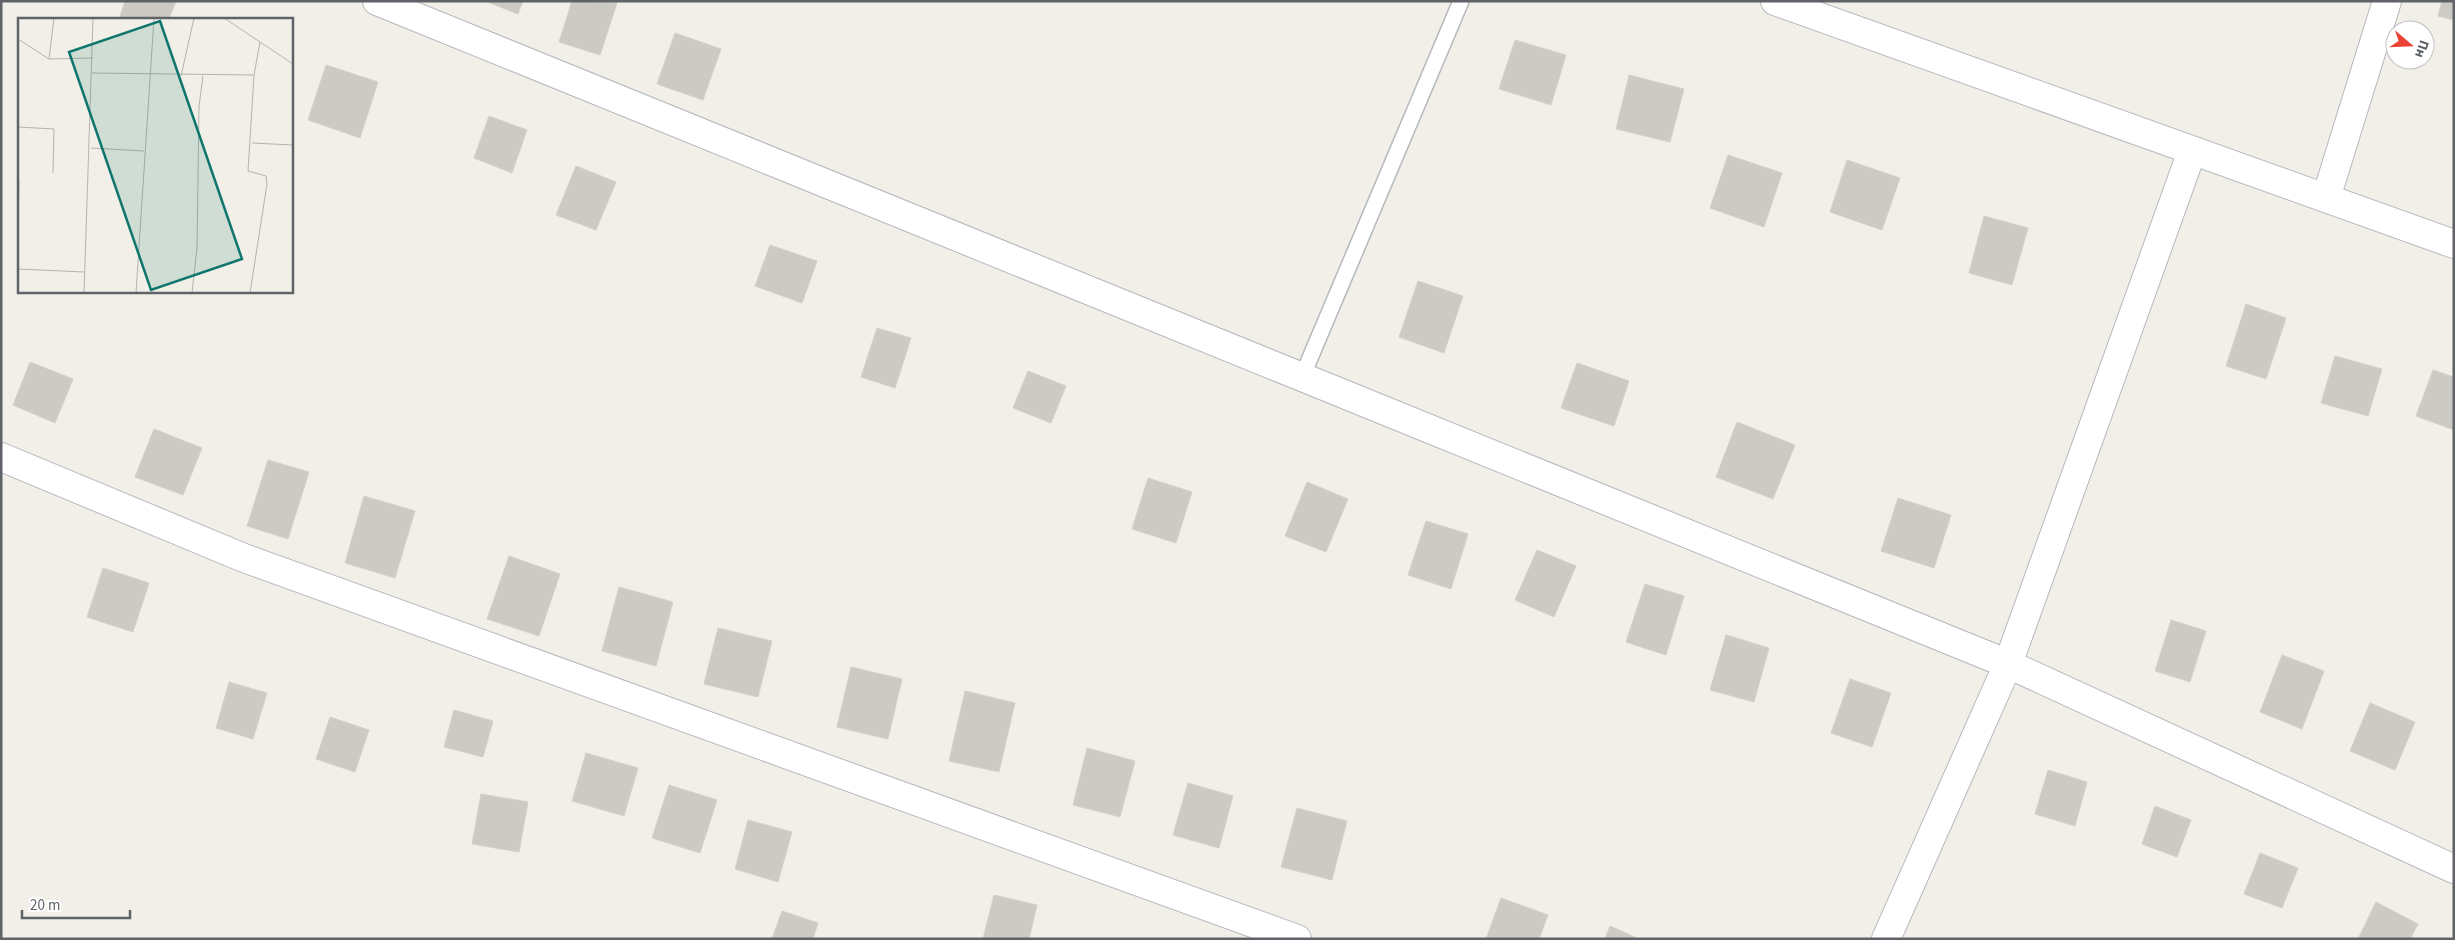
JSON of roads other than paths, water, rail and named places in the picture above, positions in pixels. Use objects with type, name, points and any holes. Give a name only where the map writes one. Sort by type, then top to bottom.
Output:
[{"type":"street","points":[[378,1],[2008,664],[2454,869]]},
{"type":"street","points":[[1776,1],[2454,244]]},
{"type":"street","points":[[2326,198],[2388,1]]},
{"type":"street","points":[[1886,939],[2008,664],[2192,151]]},
{"type":"street","points":[[1,457],[244,558],[1297,939]]},
{"type":"lane","points":[[1302,377],[1461,1]]}]
